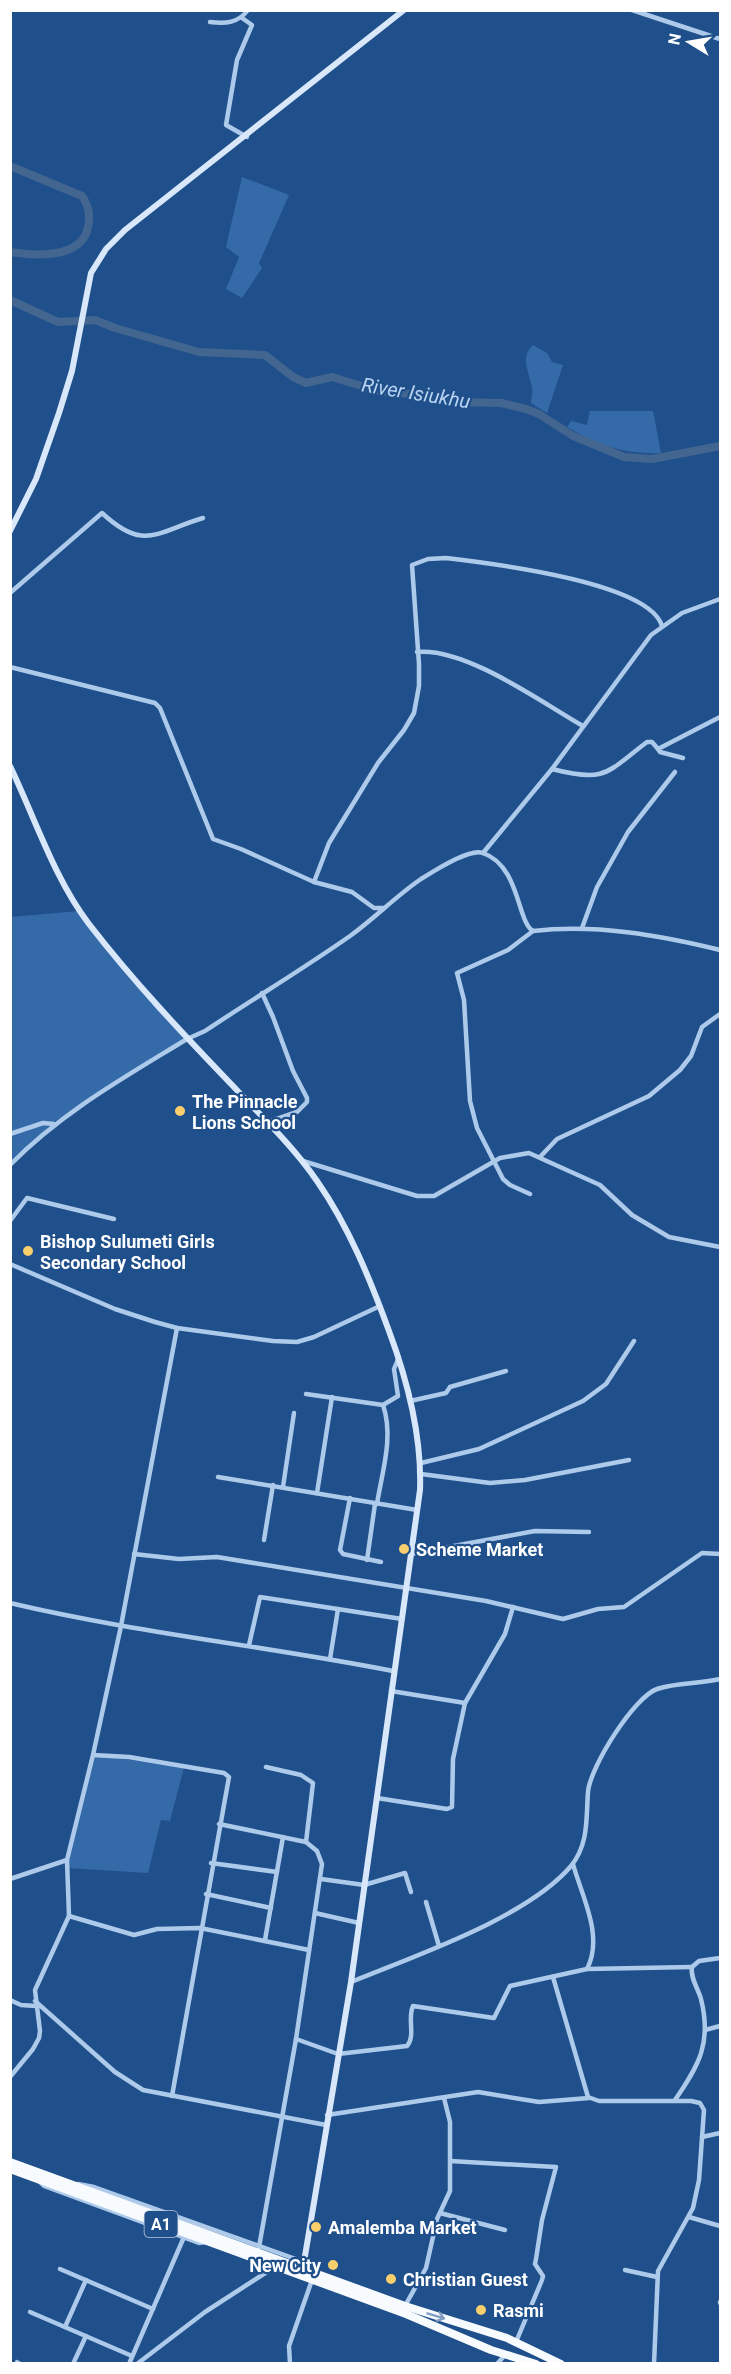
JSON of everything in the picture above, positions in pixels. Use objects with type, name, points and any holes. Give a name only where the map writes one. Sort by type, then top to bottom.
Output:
[{"type":"highway","name":"A1","points":[[10,2162],[315,2277],[491,2350],[536,2364]]},
{"type":"highway","name":"A1","points":[[10,2169],[276,2266],[516,2342],[561,2364]]},
{"type":"highway","points":[[491,2350],[496,2335]]},
{"type":"main road","points":[[10,531],[49,444],[72,371],[91,273],[106,249],[124,230],[247,136],[404,10]]},
{"type":"main road","points":[[10,766],[64,883],[79,910],[187,1039],[303,1161],[332,1203],[353,1242],[380,1306],[399,1357],[410,1401],[421,1464],[417,1510],[351,1982],[304,2262]]},
{"type":"street","points":[[210,22],[225,24],[242,18],[248,10]]},
{"type":"street","points":[[632,10],[720,39]]},
{"type":"street","points":[[242,18],[252,25],[237,60],[226,124],[247,136]]},
{"type":"street","points":[[10,593],[102,513],[126,533],[146,538],[203,518]]},
{"type":"street","points":[[314,882],[329,843],[378,763],[404,730],[414,713],[419,686],[412,565],[428,559],[469,561],[552,573],[623,594],[657,614],[662,626]]},
{"type":"street","points":[[483,853],[552,770],[641,647],[662,626],[682,613],[720,599]]},
{"type":"street","points":[[417,652],[432,651],[468,660],[583,726]]},
{"type":"street","points":[[10,667],[156,705],[213,840],[241,849],[314,882],[352,892],[374,908],[383,908]]},
{"type":"street","points":[[658,749],[720,717]]},
{"type":"street","points":[[552,770],[600,776],[615,768],[646,742],[652,742],[660,752],[683,758]]},
{"type":"street","points":[[582,928],[597,887],[628,832],[675,772]]},
{"type":"street","points":[[10,1165],[54,1124],[187,1039],[205,1031],[349,937],[383,908],[444,865],[472,852],[483,853],[509,876],[520,898],[525,922],[533,931]]},
{"type":"street","points":[[530,1194],[510,1185],[492,1162],[477,1128],[470,1101],[464,1000],[457,973],[508,950],[533,931],[582,928],[678,940],[720,950]]},
{"type":"street","points":[[262,993],[307,1102],[297,1112],[268,1122]]},
{"type":"street","points":[[540,1157],[557,1139],[649,1096],[680,1070],[691,1056],[702,1027],[720,1014]]},
{"type":"street","points":[[10,1134],[43,1123],[54,1124]]},
{"type":"street","points":[[303,1161],[417,1196],[434,1196],[492,1162],[520,1153],[540,1157],[600,1185],[632,1215],[669,1237],[720,1247]]},
{"type":"street","points":[[10,1221],[27,1198],[114,1219]]},
{"type":"street","points":[[10,1264],[115,1309],[177,1328],[297,1342],[314,1337],[380,1306]]},
{"type":"street","points":[[10,2077],[39,2038],[40,2031],[35,2004],[39,1979],[69,1916],[67,1860],[121,1626],[177,1328]]},
{"type":"street","points":[[421,1464],[479,1449],[583,1401],[614,1375],[634,1341]]},
{"type":"street","points":[[306,1394],[383,1405],[398,1396],[394,1369],[399,1357]]},
{"type":"street","points":[[410,1401],[446,1393],[450,1387],[506,1371]]},
{"type":"street","points":[[317,1492],[332,1397]]},
{"type":"street","points":[[367,1560],[388,1436],[388,1419],[383,1405]]},
{"type":"street","points":[[283,1487],[294,1413]]},
{"type":"street","points":[[421,1474],[490,1483],[525,1480],[629,1460]]},
{"type":"street","points":[[218,1477],[417,1510]]},
{"type":"street","points":[[264,1540],[273,1485]]},
{"type":"street","points":[[350,1498],[340,1550],[348,1557],[381,1562]]},
{"type":"street","points":[[411,1554],[535,1531],[589,1532]]},
{"type":"street","points":[[134,1554],[179,1559],[217,1557],[513,1607],[563,1620],[598,1609],[624,1607],[702,1553],[720,1554]]},
{"type":"street","points":[[249,1645],[256,1603],[260,1597],[402,1619]]},
{"type":"street","points":[[10,1603],[83,1621],[249,1645],[393,1671]]},
{"type":"street","points":[[377,1798],[447,1809],[452,1807],[453,1759],[465,1703],[505,1634],[513,1607]]},
{"type":"street","points":[[330,1659],[338,1609]]},
{"type":"street","points":[[351,1982],[439,1946],[542,1894],[573,1864],[587,1831],[590,1779],[596,1765],[642,1699],[665,1686],[720,1679]]},
{"type":"street","points":[[391,1691],[465,1703]]},
{"type":"street","points":[[93,1755],[129,1757],[226,1774],[229,1779],[211,1863],[172,2096]]},
{"type":"street","points":[[266,1767],[302,1775],[313,1783],[306,1842]]},
{"type":"street","points":[[219,1824],[306,1842],[320,1857],[321,1879],[296,2039],[259,2247]]},
{"type":"street","points":[[265,1940],[283,1837]]},
{"type":"street","points":[[10,1879],[67,1860]]},
{"type":"street","points":[[211,1863],[277,1872]]},
{"type":"street","points":[[573,1864],[595,1941],[592,1959],[587,1969]]},
{"type":"street","points":[[321,1879],[364,1885],[405,1873],[411,1892]]},
{"type":"street","points":[[206,1894],[271,1908]]},
{"type":"street","points":[[426,1902],[439,1946]]},
{"type":"street","points":[[315,1912],[359,1923]]},
{"type":"street","points":[[69,1916],[134,1935],[157,1929],[200,1928],[309,1950]]},
{"type":"street","points":[[296,2039],[338,2054],[408,2045],[411,2039],[411,2010],[415,2005],[495,2018],[510,1986],[587,1969],[692,1967],[699,1961],[720,1958]]},
{"type":"street","points":[[675,2100],[699,2064],[705,2030],[702,2001],[691,1974],[692,1967]]},
{"type":"street","points":[[553,1977],[586,2095],[589,2098]]},
{"type":"street","points":[[10,2001],[35,2004],[143,2090],[326,2126]]},
{"type":"street","points":[[705,2030],[720,2026]]},
{"type":"street","points":[[327,2115],[485,2092],[539,2102],[589,2098],[675,2100],[700,2103],[704,2110],[698,2188],[689,2217],[661,2262],[657,2277],[654,2364]]},
{"type":"street","points":[[405,2306],[426,2268],[440,2213],[450,2191],[450,2122],[444,2098]]},
{"type":"street","points":[[702,2137],[720,2133]]},
{"type":"street","points":[[450,2161],[556,2167],[542,2220],[535,2264],[542,2271],[543,2280],[516,2342]]},
{"type":"street","points":[[37,2179],[44,2186],[199,2243],[208,2242]]},
{"type":"street","points":[[72,2184],[94,2187],[304,2262],[315,2268],[315,2277],[290,2346],[290,2364]]},
{"type":"street","points":[[440,2213],[505,2230]]},
{"type":"street","points":[[689,2217],[720,2226]]},
{"type":"street","points":[[129,2364],[184,2237]]},
{"type":"street","points":[[136,2364],[205,2312],[276,2266]]},
{"type":"street","points":[[60,2270],[153,2309]]},
{"type":"street","points":[[625,2270],[657,2277]]},
{"type":"street","points":[[65,2327],[86,2280]]},
{"type":"street","points":[[30,2312],[132,2356]]},
{"type":"street","points":[[73,2364],[86,2336]]},
{"type":"street","points":[[497,2364],[505,2355]]},
{"type":"shaded area","points":[[242,177],[289,195],[259,263],[262,268],[242,298],[226,289],[239,257],[226,247]]},
{"type":"shaded area","points":[[533,345],[547,353],[552,362],[563,365],[547,413],[531,403],[532,390],[526,360]]},
{"type":"shaded area","points":[[590,411],[653,411],[661,453],[612,448],[567,427],[571,421],[587,425]]},
{"type":"shaded area","points":[[79,911],[187,1038],[54,1122],[11,1163],[11,917]]},
{"type":"shaded area","points":[[93,1755],[184,1767],[170,1821],[161,1820],[148,1873],[66,1868]]},
{"type":"waterway","name":"River Isiukhu","points":[[10,166],[82,196],[88,207],[89,215],[84,237],[68,250],[45,254],[10,252]]},
{"type":"waterway","name":"River Isiukhu","points":[[10,300],[58,322],[95,320],[199,352],[265,355],[293,377],[306,383],[332,377],[378,391],[422,395],[453,402],[501,403],[526,409],[539,414],[573,436],[624,457],[652,459],[720,446]]},
{"type":"place","name":"The Pinnacle Lions School","points":[[180,1111]]},
{"type":"place","name":"Bishop Sulumeti Girls Secondary School","points":[[28,1251]]},
{"type":"place","name":"Scheme Market","points":[[404,1549]]},
{"type":"place","name":"Amalemba Market","points":[[316,2227]]},
{"type":"place","name":"New City","points":[[333,2265]]},
{"type":"place","name":"Christian Guest","points":[[391,2279]]},
{"type":"place","name":"Rasmi","points":[[481,2310]]}]
